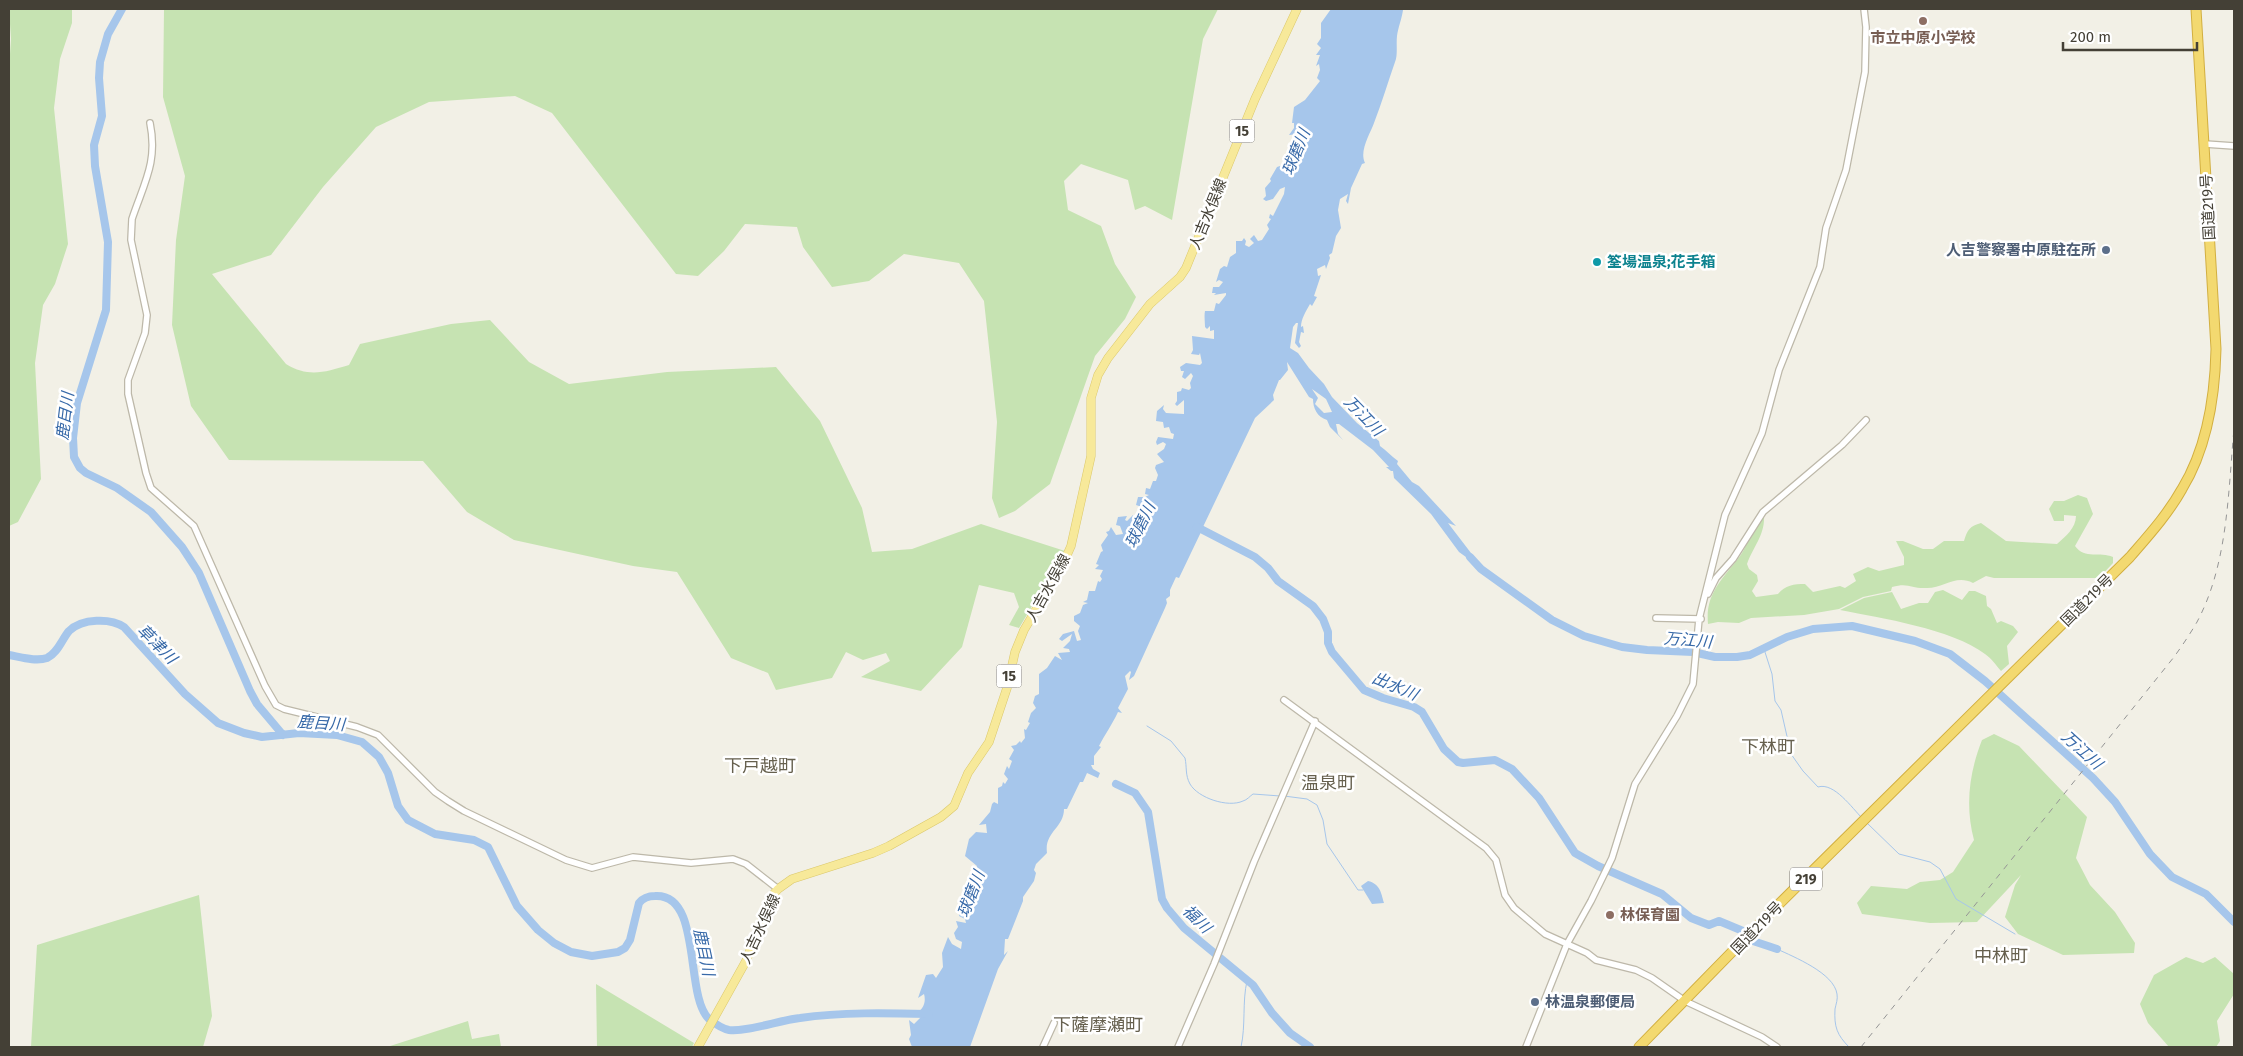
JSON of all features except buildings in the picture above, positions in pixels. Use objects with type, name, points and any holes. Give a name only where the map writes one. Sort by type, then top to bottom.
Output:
[{"type":"highway","name":"国道219号","points":[[1639,1047],[1771,912],[2130,556],[2153,530],[2182,490],[2193,469],[2206,427],[2216,372],[2205,144],[2196,9]]},
{"type":"main road","name":"人吉水俣線","points":[[698,1047],[746,961],[771,897],[778,889],[792,879],[889,846],[941,817],[954,806],[968,774],[989,742],[1007,688],[1015,652],[1024,630],[1063,564],[1071,546],[1091,456],[1091,398],[1098,375],[1108,358],[1150,304],[1180,277],[1186,268],[1255,99],[1297,9]]},
{"type":"street","points":[[1526,1047],[1567,944],[1612,858],[1635,784],[1677,716],[1693,684],[1699,621],[1728,508],[1762,433],[1779,370],[1820,267],[1826,228],[1846,170],[1865,72],[1867,44],[1864,9]]},
{"type":"street","points":[[150,123],[154,145],[153,157],[132,219],[131,228],[132,248],[147,315],[145,333],[128,380],[131,411],[152,488],[194,526],[265,686],[276,704],[284,709],[356,727],[378,735],[435,792],[448,801],[464,811],[566,860],[592,868],[633,858],[691,863],[733,859],[746,864],[778,889]]},
{"type":"street","points":[[2205,144],[2234,146]]},
{"type":"street","points":[[1699,621],[1703,617],[1712,584],[1739,551],[1752,527],[1763,512],[1842,445],[1866,420]]},
{"type":"street","points":[[1656,618],[1699,621]]},
{"type":"street","points":[[1284,700],[1486,848],[1496,860],[1505,895],[1514,908],[1545,934],[1596,960],[1636,970],[1652,978],[1685,1001],[1762,1037],[1777,1047]]},
{"type":"street","points":[[1178,1047],[1214,964],[1265,835],[1315,721]]},
{"type":"street","points":[[1043,1047],[1054,1023]]},
{"type":"green space","points":[[9,9],[72,9],[72,23],[60,59],[54,108],[68,244],[55,284],[43,305],[35,363],[41,479],[18,522],[9,526],[9,69],[11,39]]},
{"type":"green space","points":[[164,9],[1218,9],[1203,39],[1172,220],[1145,206],[1135,210],[1128,180],[1081,164],[1064,181],[1068,210],[1101,226],[1115,264],[1136,297],[1125,319],[1095,356],[1050,484],[1015,511],[999,518],[992,498],[997,422],[984,301],[959,263],[904,254],[869,281],[832,287],[803,247],[797,227],[745,224],[724,251],[698,276],[676,274],[552,113],[515,96],[429,102],[376,127],[323,187],[271,255],[212,274],[286,364],[302,371],[325,371],[349,365],[360,344],[451,324],[490,320],[529,362],[569,384],[667,372],[776,367],[820,421],[862,508],[872,552],[912,549],[981,524],[1065,551],[1019,628],[1009,625],[1019,607],[1014,593],[979,585],[962,647],[921,691],[861,677],[890,661],[886,653],[863,660],[846,652],[832,678],[776,690],[768,673],[731,658],[677,572],[633,566],[514,540],[467,512],[423,461],[229,460],[191,406],[172,325],[176,240],[185,176],[163,97]]},
{"type":"green space","points":[[2078,495],[2087,498],[2093,514],[2075,546],[2083,553],[2113,557],[2113,563],[2099,578],[1994,578],[1986,576],[1973,583],[1961,580],[1922,588],[1906,585],[1892,587],[1891,591],[1863,597],[1839,609],[1804,615],[1751,618],[1739,623],[1718,622],[1708,624],[1709,604],[1716,587],[1740,556],[1756,524],[1764,516],[1761,535],[1747,564],[1749,569],[1757,575],[1758,581],[1752,591],[1756,597],[1778,594],[1787,587],[1797,584],[1805,584],[1813,592],[1840,586],[1845,588],[1856,581],[1853,574],[1868,567],[1879,571],[1904,565],[1904,557],[1896,541],[1903,541],[1923,549],[1933,549],[1944,541],[1964,541],[1970,529],[1981,523],[2006,541],[2057,544],[2072,528],[2076,516],[2064,515],[2064,521],[2054,521],[2049,509],[2054,501],[2064,501]]},
{"type":"green space","points":[[1943,590],[1962,600],[1969,591],[1975,591],[1986,596],[1987,606],[1991,609],[1997,623],[2001,621],[2013,626],[2018,632],[2007,646],[2009,664],[2001,671],[1985,654],[1971,645],[1954,638],[1895,621],[1840,610],[1864,598],[1892,592],[1901,609],[1919,603],[1928,603],[1935,592]]},
{"type":"green space","points":[[1994,734],[2019,746],[2087,817],[2076,858],[2090,885],[2115,912],[2135,943],[2134,953],[2063,955],[2018,934],[2005,917],[2015,885],[2021,875],[1977,922],[1930,923],[1862,914],[1857,903],[1871,886],[1907,889],[1920,882],[1940,880],[1953,872],[1974,840],[1969,802],[1971,777],[1982,740]]},
{"type":"green space","points":[[199,895],[212,1016],[203,1047],[31,1047],[37,945]]},
{"type":"green space","points":[[2186,957],[2203,963],[2215,957],[2234,974],[2234,994],[2217,1021],[2220,1041],[2216,1047],[2169,1047],[2148,1023],[2140,1004],[2154,975]]},
{"type":"green space","points":[[596,984],[694,1043],[692,1047],[597,1047]]},
{"type":"green space","points":[[468,1021],[472,1039],[499,1034],[501,1047],[387,1047]]},
{"type":"water","name":"球磨川","points":[[1331,9],[1403,10],[1397,36],[1396,59],[1364,148],[1365,163],[1362,164],[1351,188],[1348,204],[1346,201],[1348,194],[1340,199],[1338,210],[1341,228],[1336,236],[1332,253],[1329,255],[1330,258],[1326,269],[1325,265],[1317,269],[1318,276],[1321,275],[1314,296],[1317,297],[1312,306],[1310,304],[1303,318],[1301,327],[1303,326],[1304,333],[1301,332],[1299,342],[1301,346],[1299,348],[1295,343],[1298,323],[1296,323],[1293,327],[1290,348],[1298,353],[1324,384],[1332,397],[1357,423],[1379,441],[1380,446],[1398,461],[1397,464],[1412,482],[1419,486],[1456,526],[1448,523],[1484,570],[1459,552],[1431,514],[1394,478],[1393,471],[1386,467],[1389,467],[1373,450],[1339,424],[1336,424],[1338,434],[1343,440],[1330,427],[1327,420],[1316,412],[1313,399],[1309,397],[1287,362],[1288,370],[1279,380],[1273,395],[1274,400],[1255,418],[1202,529],[1206,531],[1205,533],[1201,532],[1179,578],[1176,577],[1170,590],[1170,596],[1166,599],[1165,608],[1134,676],[1129,680],[1130,671],[1125,676],[1128,689],[1118,708],[1122,713],[1118,712],[1099,746],[1101,747],[1094,756],[1094,765],[1091,765],[1093,769],[1100,773],[1098,778],[1087,773],[1083,782],[1080,782],[1067,809],[1064,809],[1061,821],[1048,840],[1047,853],[1036,864],[1034,881],[1023,897],[1008,939],[1005,939],[1004,955],[1008,951],[998,969],[970,1047],[912,1047],[909,1039],[911,1035],[909,1020],[914,1024],[921,1017],[918,1012],[924,1004],[924,994],[918,998],[926,975],[933,974],[936,978],[943,967],[942,953],[948,937],[952,944],[961,949],[962,942],[956,939],[954,933],[958,927],[956,921],[966,923],[965,919],[959,916],[960,910],[969,896],[978,895],[977,891],[974,891],[974,881],[978,881],[978,877],[975,877],[977,866],[965,856],[969,839],[976,832],[987,833],[986,824],[979,825],[990,812],[992,804],[994,802],[998,804],[998,788],[1002,786],[1003,782],[1005,784],[1008,779],[1004,774],[1007,766],[1009,769],[1012,761],[1009,759],[1014,750],[1011,746],[1016,745],[1020,741],[1021,743],[1025,738],[1024,729],[1026,730],[1030,723],[1028,722],[1031,713],[1036,708],[1033,703],[1035,696],[1039,694],[1039,674],[1047,668],[1055,656],[1062,660],[1058,653],[1070,652],[1069,649],[1063,648],[1070,641],[1072,634],[1062,641],[1059,639],[1063,634],[1074,631],[1077,641],[1081,640],[1078,631],[1080,626],[1074,621],[1074,616],[1080,613],[1083,605],[1088,603],[1083,602],[1087,600],[1089,591],[1095,591],[1098,581],[1100,582],[1102,579],[1100,576],[1103,570],[1095,569],[1099,565],[1096,564],[1103,551],[1101,545],[1108,535],[1106,532],[1111,527],[1116,535],[1123,534],[1120,526],[1116,525],[1118,517],[1127,516],[1125,520],[1127,521],[1133,515],[1135,517],[1138,512],[1142,514],[1142,507],[1136,505],[1138,497],[1149,495],[1145,494],[1146,488],[1150,489],[1153,481],[1156,481],[1158,475],[1155,468],[1156,465],[1164,462],[1157,454],[1164,449],[1166,444],[1163,442],[1157,445],[1158,437],[1173,439],[1174,434],[1171,433],[1169,427],[1164,428],[1163,422],[1156,421],[1157,411],[1164,405],[1163,409],[1166,413],[1184,414],[1184,400],[1177,406],[1175,404],[1177,392],[1181,391],[1182,388],[1189,390],[1191,388],[1190,383],[1193,376],[1191,373],[1185,379],[1182,377],[1184,371],[1181,371],[1180,367],[1186,363],[1200,365],[1202,363],[1200,353],[1199,355],[1191,354],[1193,350],[1192,336],[1214,339],[1214,330],[1210,331],[1210,326],[1207,329],[1205,327],[1205,311],[1214,311],[1216,303],[1219,304],[1226,295],[1226,293],[1214,295],[1216,293],[1212,293],[1213,287],[1219,287],[1223,282],[1219,280],[1216,282],[1220,269],[1224,266],[1227,267],[1230,257],[1236,253],[1236,241],[1242,241],[1244,238],[1246,241],[1245,245],[1249,247],[1254,243],[1250,239],[1254,235],[1258,241],[1262,240],[1269,229],[1267,225],[1271,219],[1269,218],[1270,214],[1273,216],[1284,194],[1285,187],[1280,189],[1273,199],[1266,201],[1263,199],[1266,196],[1265,188],[1271,181],[1270,179],[1277,167],[1283,165],[1288,154],[1289,143],[1291,147],[1297,144],[1299,134],[1289,135],[1294,128],[1294,123],[1292,123],[1294,107],[1305,100],[1320,81],[1317,78],[1320,70],[1319,64],[1316,66],[1320,55],[1316,55],[1321,48],[1317,44],[1321,38],[1321,23]],"holes":[[[1312,389],[1326,399],[1332,412],[1324,413],[1315,404],[1318,398]]]},
{"type":"water","points":[[1368,881],[1378,886],[1384,903],[1372,904],[1361,886]]},
{"type":"waterway","name":"鹿目川","points":[[122,9],[108,34],[100,62],[99,78],[102,116],[94,145],[95,166],[108,242],[106,310],[77,403],[73,438],[74,457],[80,468],[86,473],[117,488],[151,512],[182,547],[199,573],[250,691],[257,704],[283,735]]},
{"type":"waterway","name":"出水川","points":[[1197,527],[1255,557],[1268,568],[1278,581],[1313,606],[1323,619],[1332,652],[1364,690],[1414,707],[1422,712],[1444,749],[1458,762],[1495,760],[1512,769],[1539,798],[1575,853],[1598,866],[1662,894],[1691,918],[1709,925],[1719,921],[1743,931],[1750,940],[1777,949]]},
{"type":"waterway","name":"万江川","points":[[1470,557],[1481,569],[1552,620],[1584,636],[1622,647],[1693,652],[1715,657],[1737,657],[1750,655],[1787,637],[1813,629],[1852,626],[1915,641],[1950,654],[1985,681],[2093,778],[2115,802],[2150,854],[2172,877],[2206,894],[2234,922]]},
{"type":"waterway","name":"鹿目川","points":[[9,655],[33,659],[47,658],[54,653],[69,631],[75,627],[96,621],[112,622],[124,627],[185,694],[218,723],[244,733],[262,737],[299,733],[337,735],[362,742],[379,757],[388,773],[398,806],[408,820],[435,834],[474,840],[488,847],[517,906],[538,930],[554,943],[571,952],[592,956],[618,952],[625,948],[630,940],[639,903],[652,896],[670,899],[680,911],[687,928],[701,1007],[709,1019],[729,1030],[745,1029],[816,1016],[880,1013],[929,1014]]},
{"type":"waterway","points":[[1764,649],[1772,674],[1775,701],[1781,710],[1791,754],[1818,787],[1824,786],[1836,792],[1862,818]]},
{"type":"waterway","points":[[1147,726],[1171,741],[1185,758],[1188,781],[1200,794],[1214,800],[1230,803],[1237,803],[1253,794],[1280,796]]},
{"type":"waterway","name":"福川","points":[[1116,784],[1135,793],[1148,812],[1162,899],[1167,908],[1184,928],[1253,985],[1272,1013],[1290,1033],[1310,1047]]},
{"type":"waterway","points":[[1284,796],[1307,799],[1317,805],[1323,820],[1327,844],[1358,890],[1363,890]]},
{"type":"waterway","points":[[1867,823],[1899,854],[1930,862],[1940,869],[1956,899],[2015,934]]},
{"type":"waterway","points":[[1777,949],[1803,961],[1829,979],[1834,986],[1837,996],[1835,1009],[1836,1026],[1842,1039],[1849,1047]]},
{"type":"waterway","points":[[1241,1047],[1247,981]]},
{"type":"railway","points":[[1861,1047],[2174,657],[2197,622],[2207,600],[2221,552],[2228,503],[2234,429]]},
{"type":"place","name":"市立中原小学校","points":[[1923,21]]},
{"type":"place","name":"人吉警察署中原駐在所","points":[[2106,250]]},
{"type":"place","name":"筌場温泉;花手箱","points":[[1597,262]]},
{"type":"place","name":"林保育園","points":[[1610,915]]},
{"type":"place","name":"林温泉郵便局","points":[[1535,1002]]},
{"type":"district","name":"下林町","points":[[1768,747]]},
{"type":"district","name":"下戸越町","points":[[760,766]]},
{"type":"district","name":"温泉町","points":[[1328,783]]},
{"type":"district","name":"中林町","points":[[2001,956]]},
{"type":"district","name":"下薩摩瀬町","points":[[1098,1025]]},
{"type":"water label","name":"草津川","points":[[157,644]]}]
